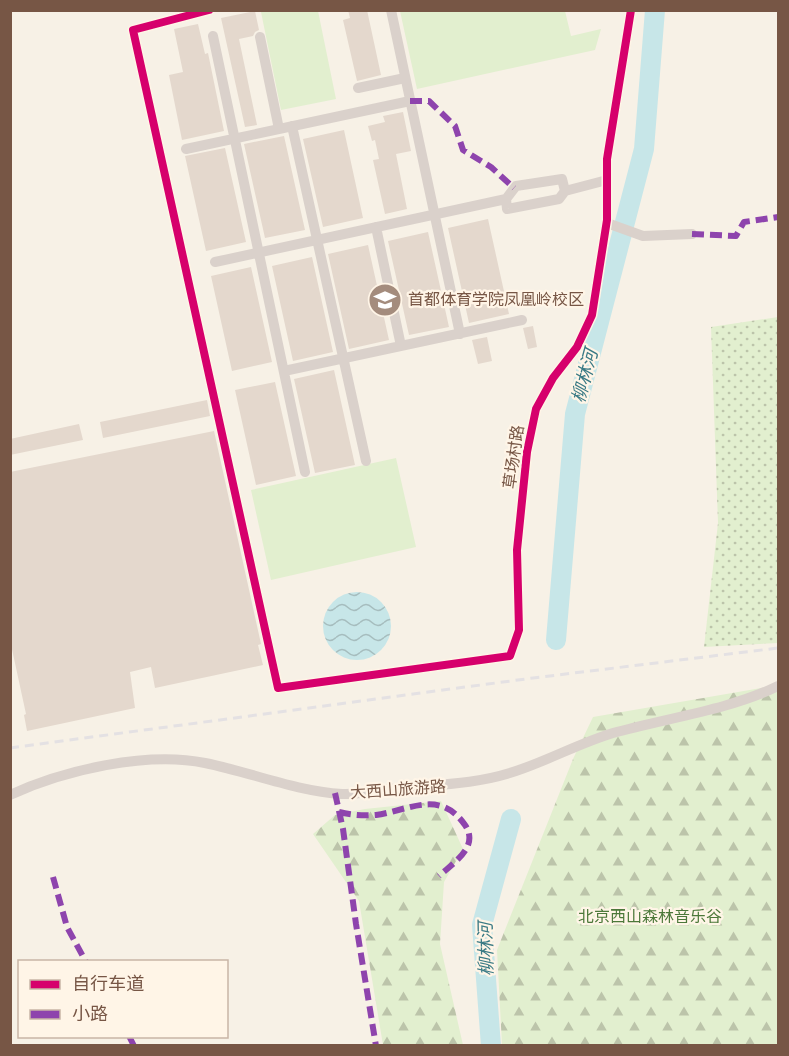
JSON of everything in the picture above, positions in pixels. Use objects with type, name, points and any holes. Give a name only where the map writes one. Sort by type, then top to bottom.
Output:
[{"type":"street","name":"草场村路","points":[[209,10],[132,30],[278,688],[510,656],[519,630],[517,550],[527,452],[536,409],[553,378],[577,347],[592,315],[610,225],[607,159],[631,10]]},
{"type":"street","points":[[391,10],[460,334]]},
{"type":"street","points":[[213,36],[305,472]]},
{"type":"street","points":[[260,37],[279,129]]},
{"type":"street","points":[[358,88],[405,78]]},
{"type":"street","points":[[186,149],[410,101]]},
{"type":"street","points":[[292,126],[366,461]]},
{"type":"street","points":[[565,191],[562,179],[516,186],[506,200],[507,209],[559,199],[565,191],[607,180]]},
{"type":"street","points":[[215,262],[506,200]]},
{"type":"street","points":[[610,225],[643,236],[692,234]]},
{"type":"street","points":[[376,227],[401,346]]},
{"type":"street","points":[[284,371],[522,320]]},
{"type":"street","name":"大西山旅游路","points":[[10,795],[33,784],[87,769],[141,761],[172,760],[202,762],[314,790],[342,794],[454,785],[484,780],[515,771],[609,735],[750,699],[778,686]]},
{"type":"green space","points":[[266,10],[318,11],[336,99],[281,110],[261,12]]},
{"type":"green space","points":[[400,11],[565,11],[571,36],[601,29],[595,50],[417,89]]},
{"type":"green space","points":[[778,317],[778,643],[704,647],[718,523],[711,327]]},
{"type":"green space","points":[[396,458],[416,547],[271,580],[251,490]]},
{"type":"green space","name":"北京西山森林音乐谷","points":[[778,685],[778,1045],[502,1045],[497,950],[573,759],[593,717]]},
{"type":"green space","points":[[441,801],[463,849],[444,882],[440,944],[463,1045],[383,1045],[359,901],[313,834],[335,815],[365,809]]},
{"type":"water","points":[[350,592],[364,592],[376,597],[386,607],[391,626],[386,645],[376,655],[364,660],[350,660],[338,655],[328,645],[323,633],[323,619],[328,607],[338,597]]},
{"type":"building","points":[[348,10],[367,10],[381,75],[357,81],[343,20],[350,18]]},
{"type":"building","points":[[255,11],[259,30],[253,36],[239,39],[257,125],[245,127],[221,18]]},
{"type":"building","points":[[198,24],[205,54],[208,53],[224,131],[182,140],[169,75],[183,72],[174,29]]},
{"type":"building","points":[[403,112],[411,151],[396,154],[407,209],[385,214],[373,160],[379,159],[375,140],[372,141],[368,126],[385,122],[383,116]]},
{"type":"building","points":[[344,130],[363,218],[323,227],[303,139]]},
{"type":"building","points":[[284,136],[305,230],[265,238],[244,144]]},
{"type":"building","points":[[225,148],[246,242],[206,251],[185,156]]},
{"type":"building","points":[[488,219],[509,314],[469,323],[448,228]]},
{"type":"building","points":[[428,232],[449,327],[409,335],[388,241]]},
{"type":"building","points":[[368,245],[389,340],[349,349],[328,254]]},
{"type":"building","points":[[312,257],[333,352],[293,361],[272,266]]},
{"type":"building","points":[[251,267],[272,362],[232,371],[211,276]]},
{"type":"building","points":[[533,326],[537,347],[528,349],[523,328]]},
{"type":"building","points":[[487,337],[492,361],[478,364],[472,340]]},
{"type":"building","points":[[334,370],[355,465],[315,473],[294,379]]},
{"type":"building","points":[[275,382],[296,476],[256,485],[235,390]]},
{"type":"building","points":[[207,400],[210,416],[103,438],[100,422]]},
{"type":"building","points":[[79,424],[83,440],[10,455],[10,439]]},
{"type":"building","points":[[214,431],[261,644],[258,645],[263,665],[155,688],[151,667],[130,672],[135,708],[27,731],[24,715],[26,714],[10,640],[10,472]]},
{"type":"waterway","name":"柳林河","points":[[556,640],[575,414],[644,149],[655,10]]},
{"type":"waterway","name":"柳林河","points":[[491,1046],[482,925],[511,819]]},
{"type":"railway","points":[[10,748],[533,678],[778,648]]},
{"type":"marked path","points":[[410,101],[429,101],[455,126],[463,150],[491,167],[514,188]]},
{"type":"marked path","points":[[692,234],[736,236],[744,222],[778,217]]},
{"type":"marked path","points":[[335,793],[343,829],[376,1046]]},
{"type":"marked path","points":[[339,812],[376,815],[413,806],[435,805],[455,814],[465,825],[469,833],[469,840],[463,854],[439,876]]},
{"type":"marked path","points":[[53,877],[67,927],[85,960]]},
{"type":"marked path","points":[[130,1038],[134,1046]]},
{"type":"cycle path","points":[[209,10],[133,30],[278,688],[510,656],[519,630],[517,550],[527,452],[536,409],[553,378],[577,347],[592,315],[607,220],[607,159],[631,10]]},
{"type":"place","name":"首都体育学院凤凰岭校区","points":[[385,300]]}]
